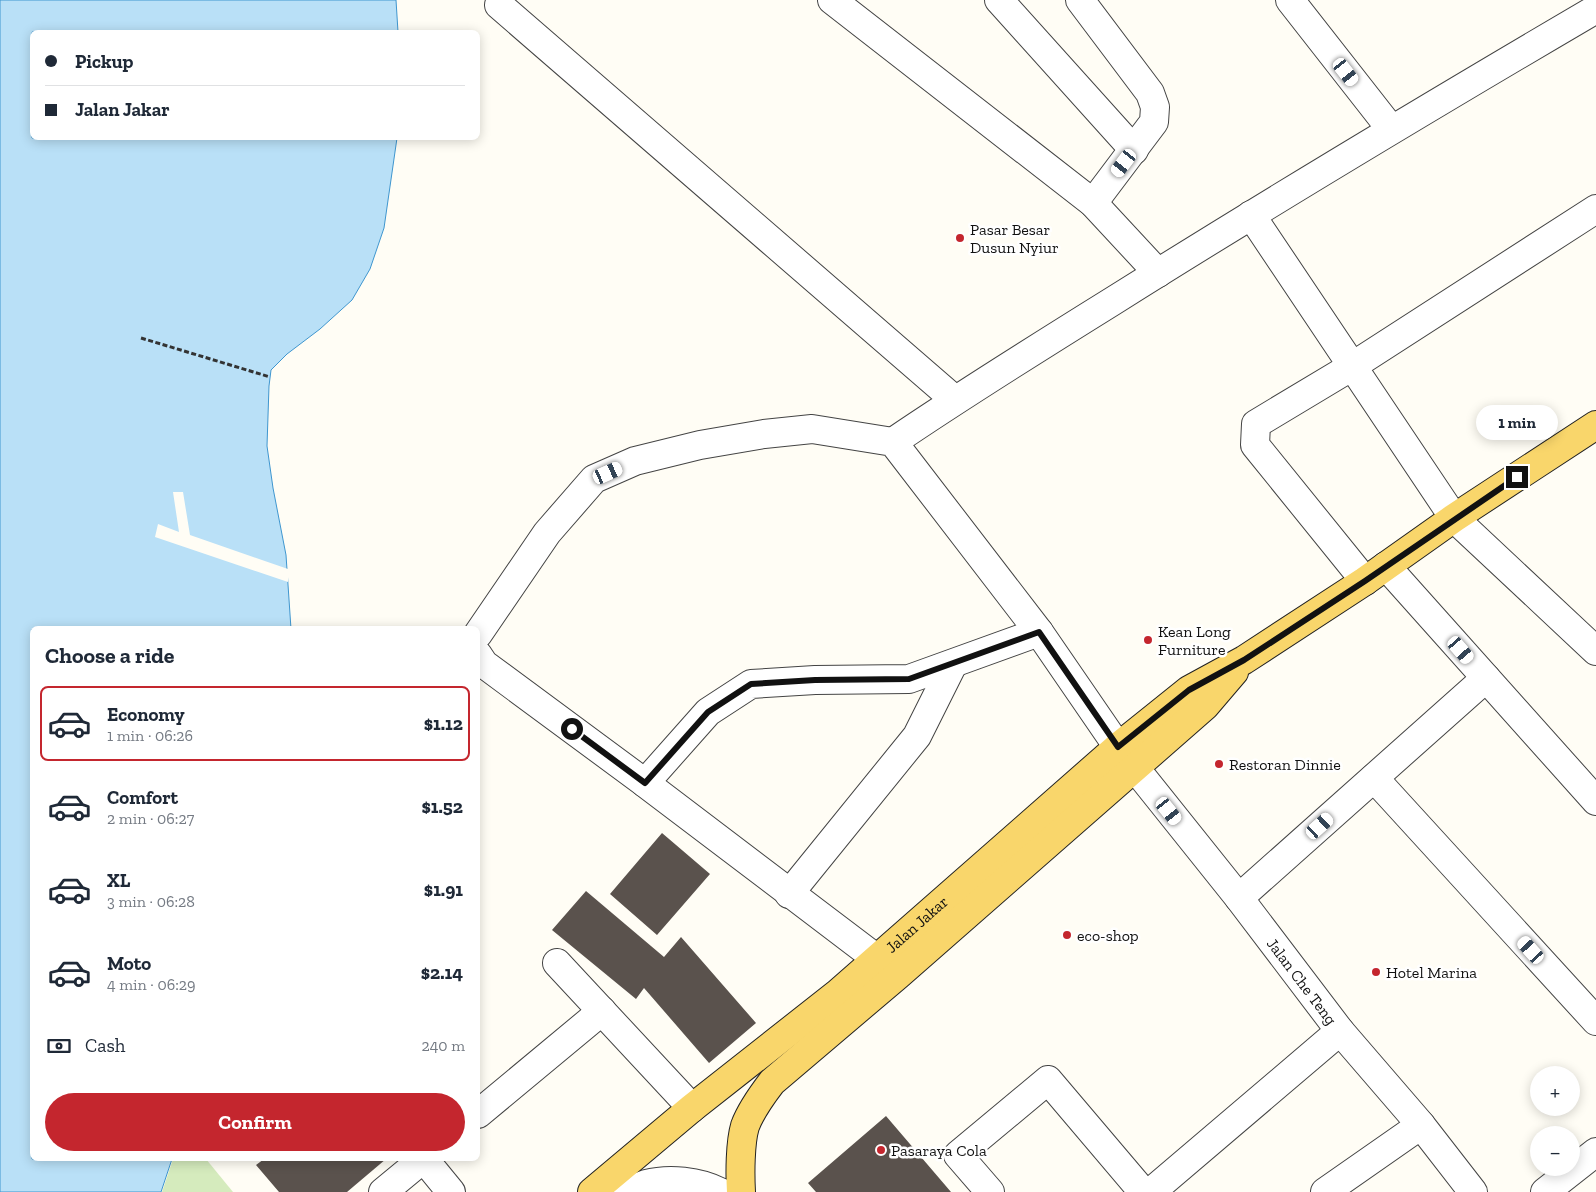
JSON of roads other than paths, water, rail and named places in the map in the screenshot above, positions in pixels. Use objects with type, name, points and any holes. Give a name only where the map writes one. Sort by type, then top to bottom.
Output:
[{"type":"main road","name":"Jalan Jakar","points":[[592,1192],[692,1108],[838,993],[1118,747],[1189,690],[1244,660],[1376,574],[1454,518],[1596,425]]},
{"type":"main road","name":"Jalan Jakar","points":[[741,1192],[740,1174],[745,1126],[761,1096],[772,1082],[898,975],[1205,706],[1244,660]]},
{"type":"street","points":[[832,0],[1093,203],[1158,273]]},
{"type":"street","points":[[999,0],[1134,150]]},
{"type":"street","points":[[1080,0],[1150,93],[1155,107],[1154,122],[1093,203]]},
{"type":"street","points":[[1290,0],[1391,129]]},
{"type":"street","points":[[499,4],[955,400]]},
{"type":"street","points":[[480,631],[547,533],[594,479],[635,461],[700,445],[764,434],[812,429],[893,442],[955,400],[1251,215],[1391,129],[1596,9]]},
{"type":"street","points":[[1596,209],[1351,367],[1256,424],[1255,445],[1376,574],[1486,678],[1596,801]]},
{"type":"street","points":[[1251,215],[1351,367],[1454,518],[1596,652]]},
{"type":"street","points":[[893,442],[1039,632],[1118,747]]},
{"type":"street","points":[[645,783],[708,712],[751,684],[815,680],[909,679],[1039,632]]},
{"type":"street","points":[[480,658],[484,664],[645,783],[877,960]]},
{"type":"street","points":[[789,894],[917,736],[953,664]]},
{"type":"street","points":[[1239,898],[1486,678]]},
{"type":"street","name":"Jalan Che Teng","points":[[1135,768],[1239,898],[1340,1031],[1421,1125],[1473,1192]]},
{"type":"street","points":[[1374,778],[1596,1021]]},
{"type":"street","points":[[557,963],[692,1108]]},
{"type":"street","points":[[480,1112],[602,1011]]},
{"type":"street","points":[[1165,1187],[1340,1031]]},
{"type":"street","points":[[990,1192],[958,1155],[1048,1080],[1143,1192]]},
{"type":"street","points":[[1325,1192],[1421,1125]]},
{"type":"street","points":[[1545,1192],[1596,1152]]},
{"type":"street","points":[[383,1192],[422,1161]]},
{"type":"street","points":[[426,1161],[451,1192]]},
{"type":"street","points":[[628,1192],[645,1184],[665,1181],[701,1184],[720,1192]]},
{"type":"water","points":[[0,0],[396,0],[398,30],[30,30],[30,140],[397,140],[384,228],[370,269],[352,300],[320,329],[287,354],[271,370],[267,446],[286,555],[291,626],[30,626],[30,1161],[171,1161],[161,1192],[0,1192]]},
{"type":"place","name":"Pasar Besar Dusun Nyiur","points":[[960,238]]},
{"type":"place","name":"Kean Long Furniture","points":[[1148,640]]},
{"type":"place","name":"Restoran Dinnie","points":[[1219,764]]},
{"type":"place","name":"eco-shop","points":[[1067,935]]},
{"type":"place","name":"Hotel Marina","points":[[1376,972]]},
{"type":"place","name":"Pasaraya Cola","points":[[881,1150]]}]
